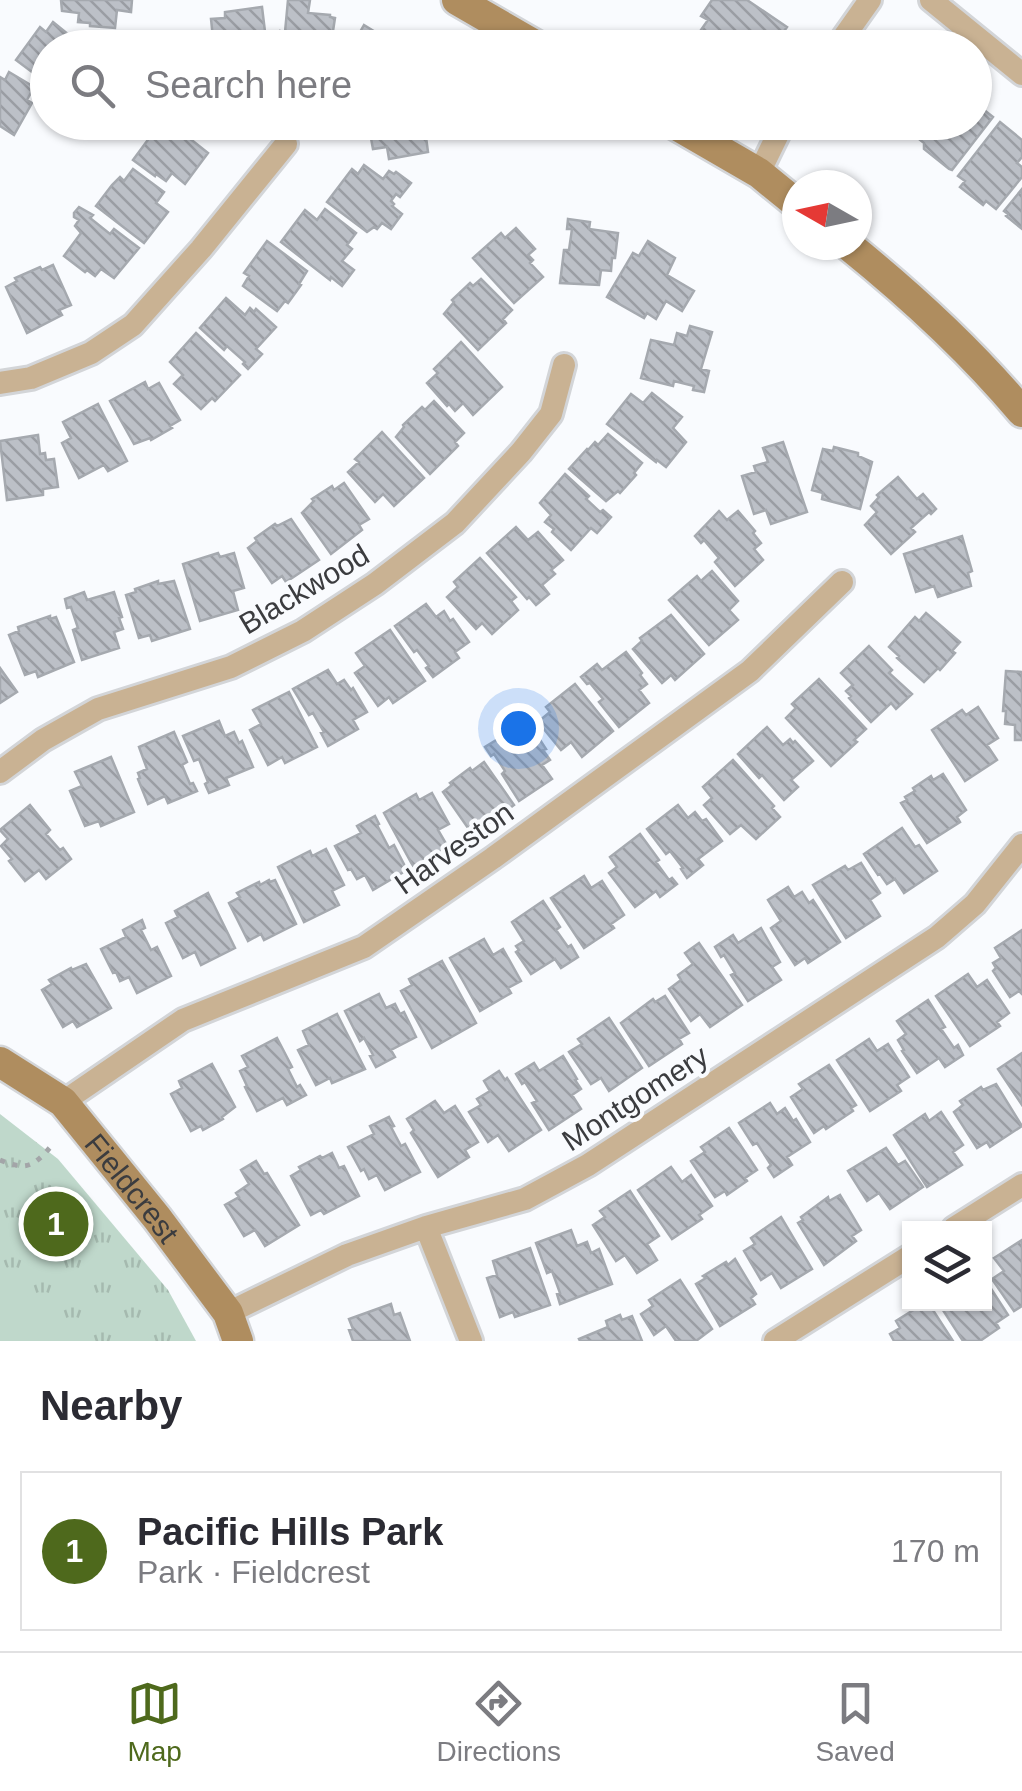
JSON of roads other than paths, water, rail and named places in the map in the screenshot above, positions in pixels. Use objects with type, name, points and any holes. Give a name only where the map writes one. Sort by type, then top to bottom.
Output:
[{"type":"main road","points":[[457,0],[509,30]]},
{"type":"main road","points":[[702,140],[760,173],[782,191]]},
{"type":"main road","points":[[866,260],[998,384],[1022,412]]},
{"type":"main road","name":"Fieldcrest","points":[[0,1062],[63,1102],[157,1218],[232,1327]]},
{"type":"street","points":[[849,30],[870,0]]},
{"type":"street","points":[[930,0],[967,30]]},
{"type":"street","points":[[992,50],[1022,74]]},
{"type":"street","points":[[760,173],[776,140]]},
{"type":"street","points":[[0,383],[31,378],[91,352],[133,324],[201,250],[286,144]]},
{"type":"street","name":"Blackwood","points":[[0,772],[43,740],[98,709],[231,667],[303,631],[375,584],[454,523],[522,452],[551,414],[564,365]]},
{"type":"street","name":"Harveston","points":[[63,1102],[183,1020],[364,947],[750,670],[842,582]]},
{"type":"street","name":"Montgomery","points":[[232,1327],[346,1254],[525,1200],[588,1165],[937,937],[975,904],[1022,845]]},
{"type":"street","points":[[965,1221],[1022,1185]]},
{"type":"street","points":[[426,1227],[471,1341]]},
{"type":"street","points":[[775,1341],[902,1261]]},
{"type":"place","name":"Pacific Hills Park","points":[[56,1224]]}]
